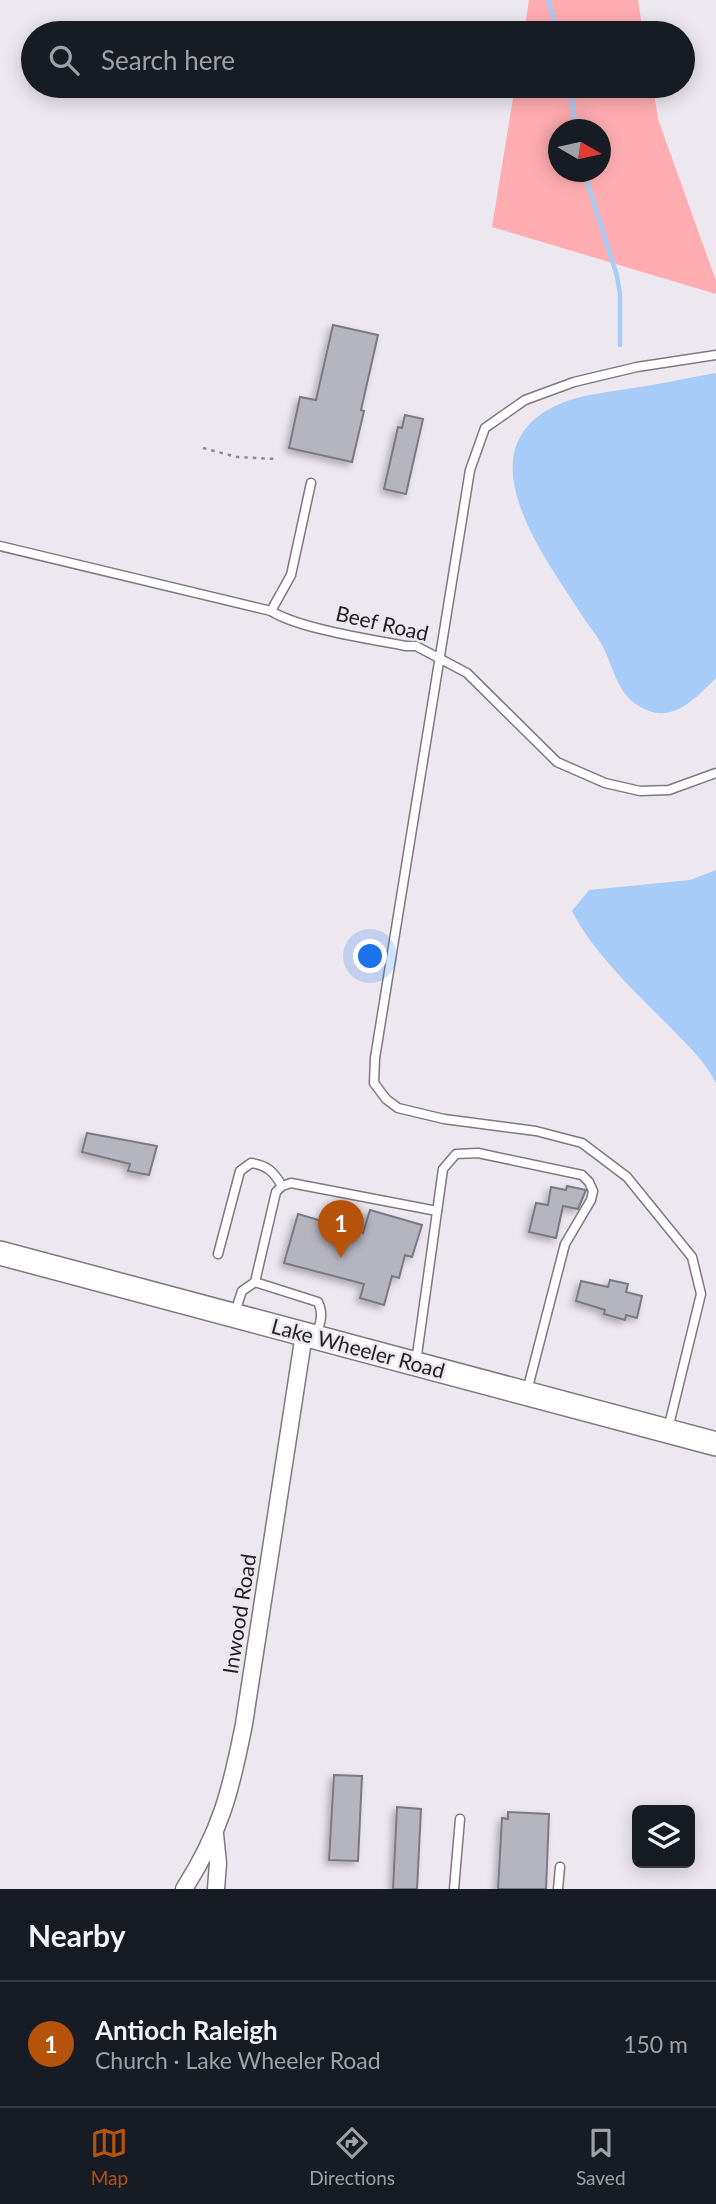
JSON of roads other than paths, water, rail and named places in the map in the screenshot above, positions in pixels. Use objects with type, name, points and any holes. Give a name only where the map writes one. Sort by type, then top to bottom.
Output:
[{"type":"street","name":"Lake Wheeler Road","points":[[0,1253],[716,1444]]},
{"type":"street","name":"Inwood Road","points":[[184,1889],[215,1834],[233,1780],[310,1336]]},
{"type":"street","points":[[215,1834],[218,1863],[216,1889]]},
{"type":"lane","points":[[668,1432],[701,1294],[692,1257],[627,1177],[582,1143],[536,1131],[444,1119],[398,1108],[386,1099],[374,1083],[470,470],[485,428],[525,400],[574,382],[637,367],[716,355]]},
{"type":"lane","points":[[271,611],[290,575],[311,483]]},
{"type":"lane","name":"Beef Road","points":[[0,546],[271,611],[279,616],[328,629],[416,646],[467,673],[557,762],[605,783],[640,791],[669,790],[716,773]]},
{"type":"lane","points":[[415,1365],[443,1169],[456,1154],[478,1153],[582,1175],[593,1191],[592,1200],[565,1244],[526,1394]]},
{"type":"lane","points":[[218,1254],[240,1171],[251,1163],[265,1165],[276,1175],[282,1186]]},
{"type":"lane","points":[[234,1315],[242,1291],[255,1282],[276,1192],[282,1186],[291,1183],[437,1211]]},
{"type":"lane","points":[[255,1282],[318,1302],[321,1318],[310,1336]]},
{"type":"lane","points":[[454,1889],[460,1819]]},
{"type":"lane","points":[[558,1889],[560,1867]]},
{"type":"water","points":[[716,373],[716,678],[686,705],[659,713],[638,706],[624,692],[600,641],[539,546],[524,518],[514,485],[514,453],[527,427],[552,407],[591,395]]},
{"type":"water","points":[[716,870],[716,1083],[694,1052],[602,956],[572,911],[589,890],[690,880]]},
{"type":"waterway","points":[[548,0],[554,21]]},
{"type":"waterway","points":[[572,98],[574,119]]},
{"type":"waterway","points":[[587,182],[617,276],[620,294],[620,345]]},
{"type":"place","name":"Antioch Raleigh","points":[[341,1258]]}]
